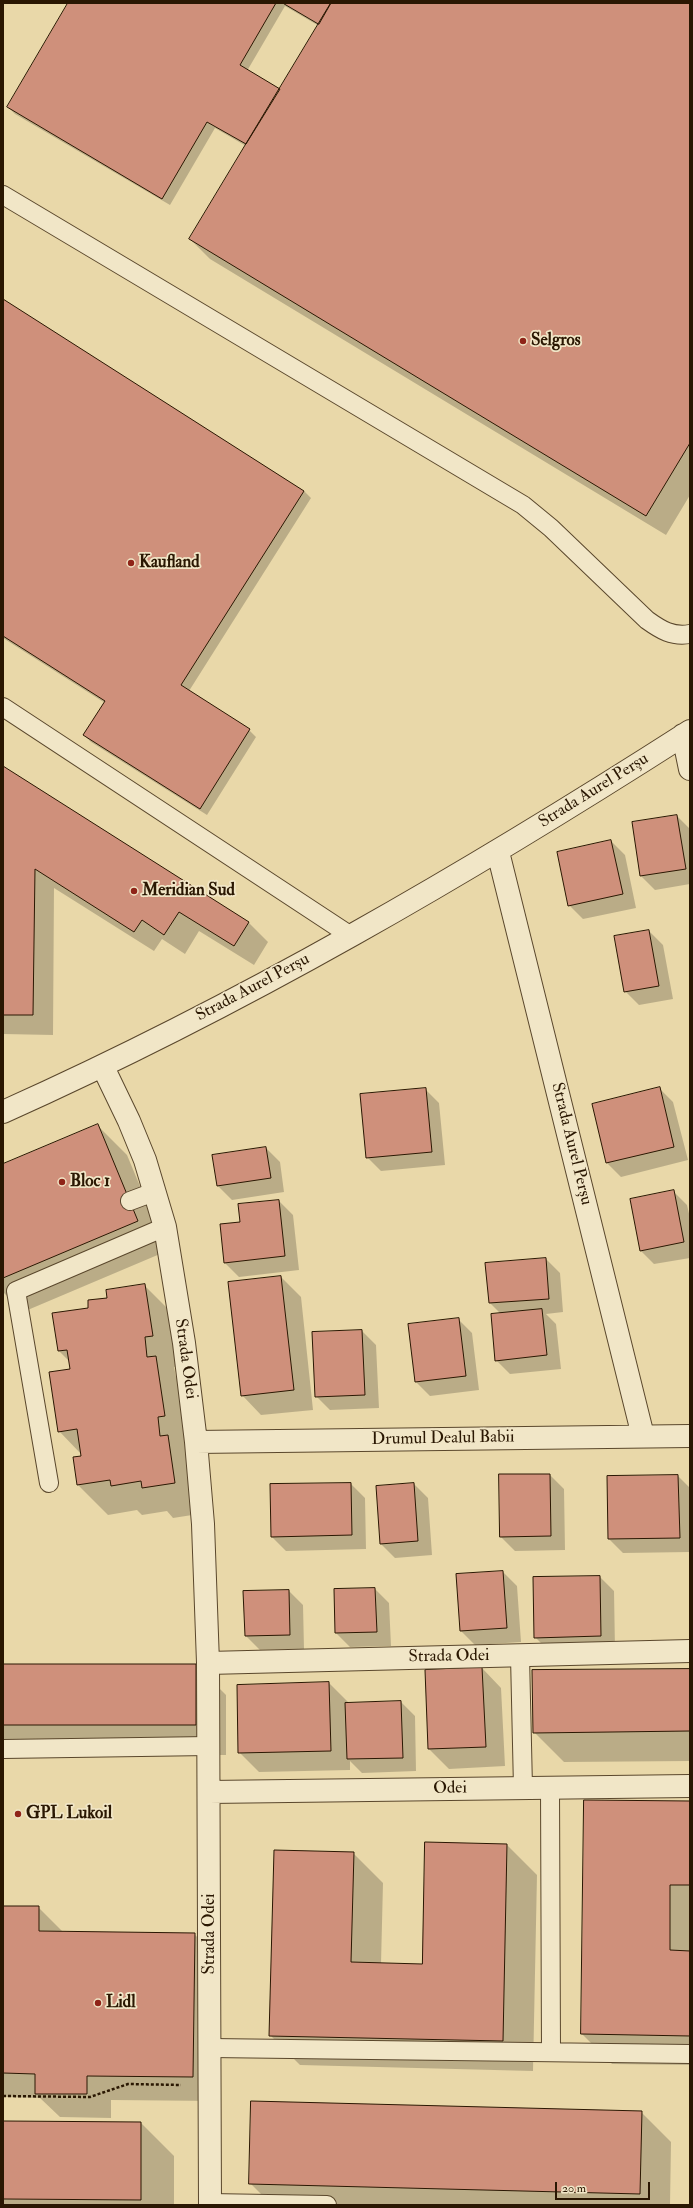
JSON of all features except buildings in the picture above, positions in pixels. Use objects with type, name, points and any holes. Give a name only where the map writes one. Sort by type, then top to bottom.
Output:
[{"type":"street","name":"Strada Aurel Perșu","points":[[3,1112],[102,1067],[351,936],[498,852],[687,733]]},
{"type":"street","points":[[687,733],[690,769]]},
{"type":"street","name":"Strada Aurel Perșu","points":[[498,852],[643,1436]]},
{"type":"street","name":"Strada Odei","points":[[102,1067],[129,1121],[144,1160],[165,1227],[184,1343],[196,1442],[203,1524],[208,1663],[211,2048],[210,2204]]},
{"type":"street","name":"Drumul Dealul Babii","points":[[196,1442],[690,1436]]},
{"type":"street","name":"Strada Odei","points":[[208,1663],[690,1651]]},
{"type":"street","name":"Odei","points":[[209,1792],[690,1786]]},
{"type":"lane","points":[[3,195],[523,505],[551,528],[647,620],[664,633],[682,636],[690,634]]},
{"type":"lane","points":[[3,707],[351,936]]},
{"type":"lane","points":[[130,1201],[154,1192]]},
{"type":"lane","points":[[49,1483],[16,1292],[165,1227]]},
{"type":"lane","points":[[520,1656],[523,1788]]},
{"type":"lane","points":[[3,1749],[209,1746]]},
{"type":"lane","points":[[550,1788],[551,2052]]},
{"type":"lane","points":[[211,2048],[690,2054]]},
{"type":"lane","points":[[210,2204],[327,2205]]},
{"type":"path","points":[[3,2096],[90,2097],[128,2084],[210,2086]]},
{"type":"place","name":"Selgros","points":[[523,341]]},
{"type":"place","name":"Kaufland","points":[[131,563]]},
{"type":"place","name":"Meridian Sud","points":[[134,891]]},
{"type":"place","name":"Bloc 1","points":[[62,1182]]},
{"type":"place","name":"GPL Lukoil","points":[[18,1814]]},
{"type":"place","name":"Lidl","points":[[98,2003]]}]
